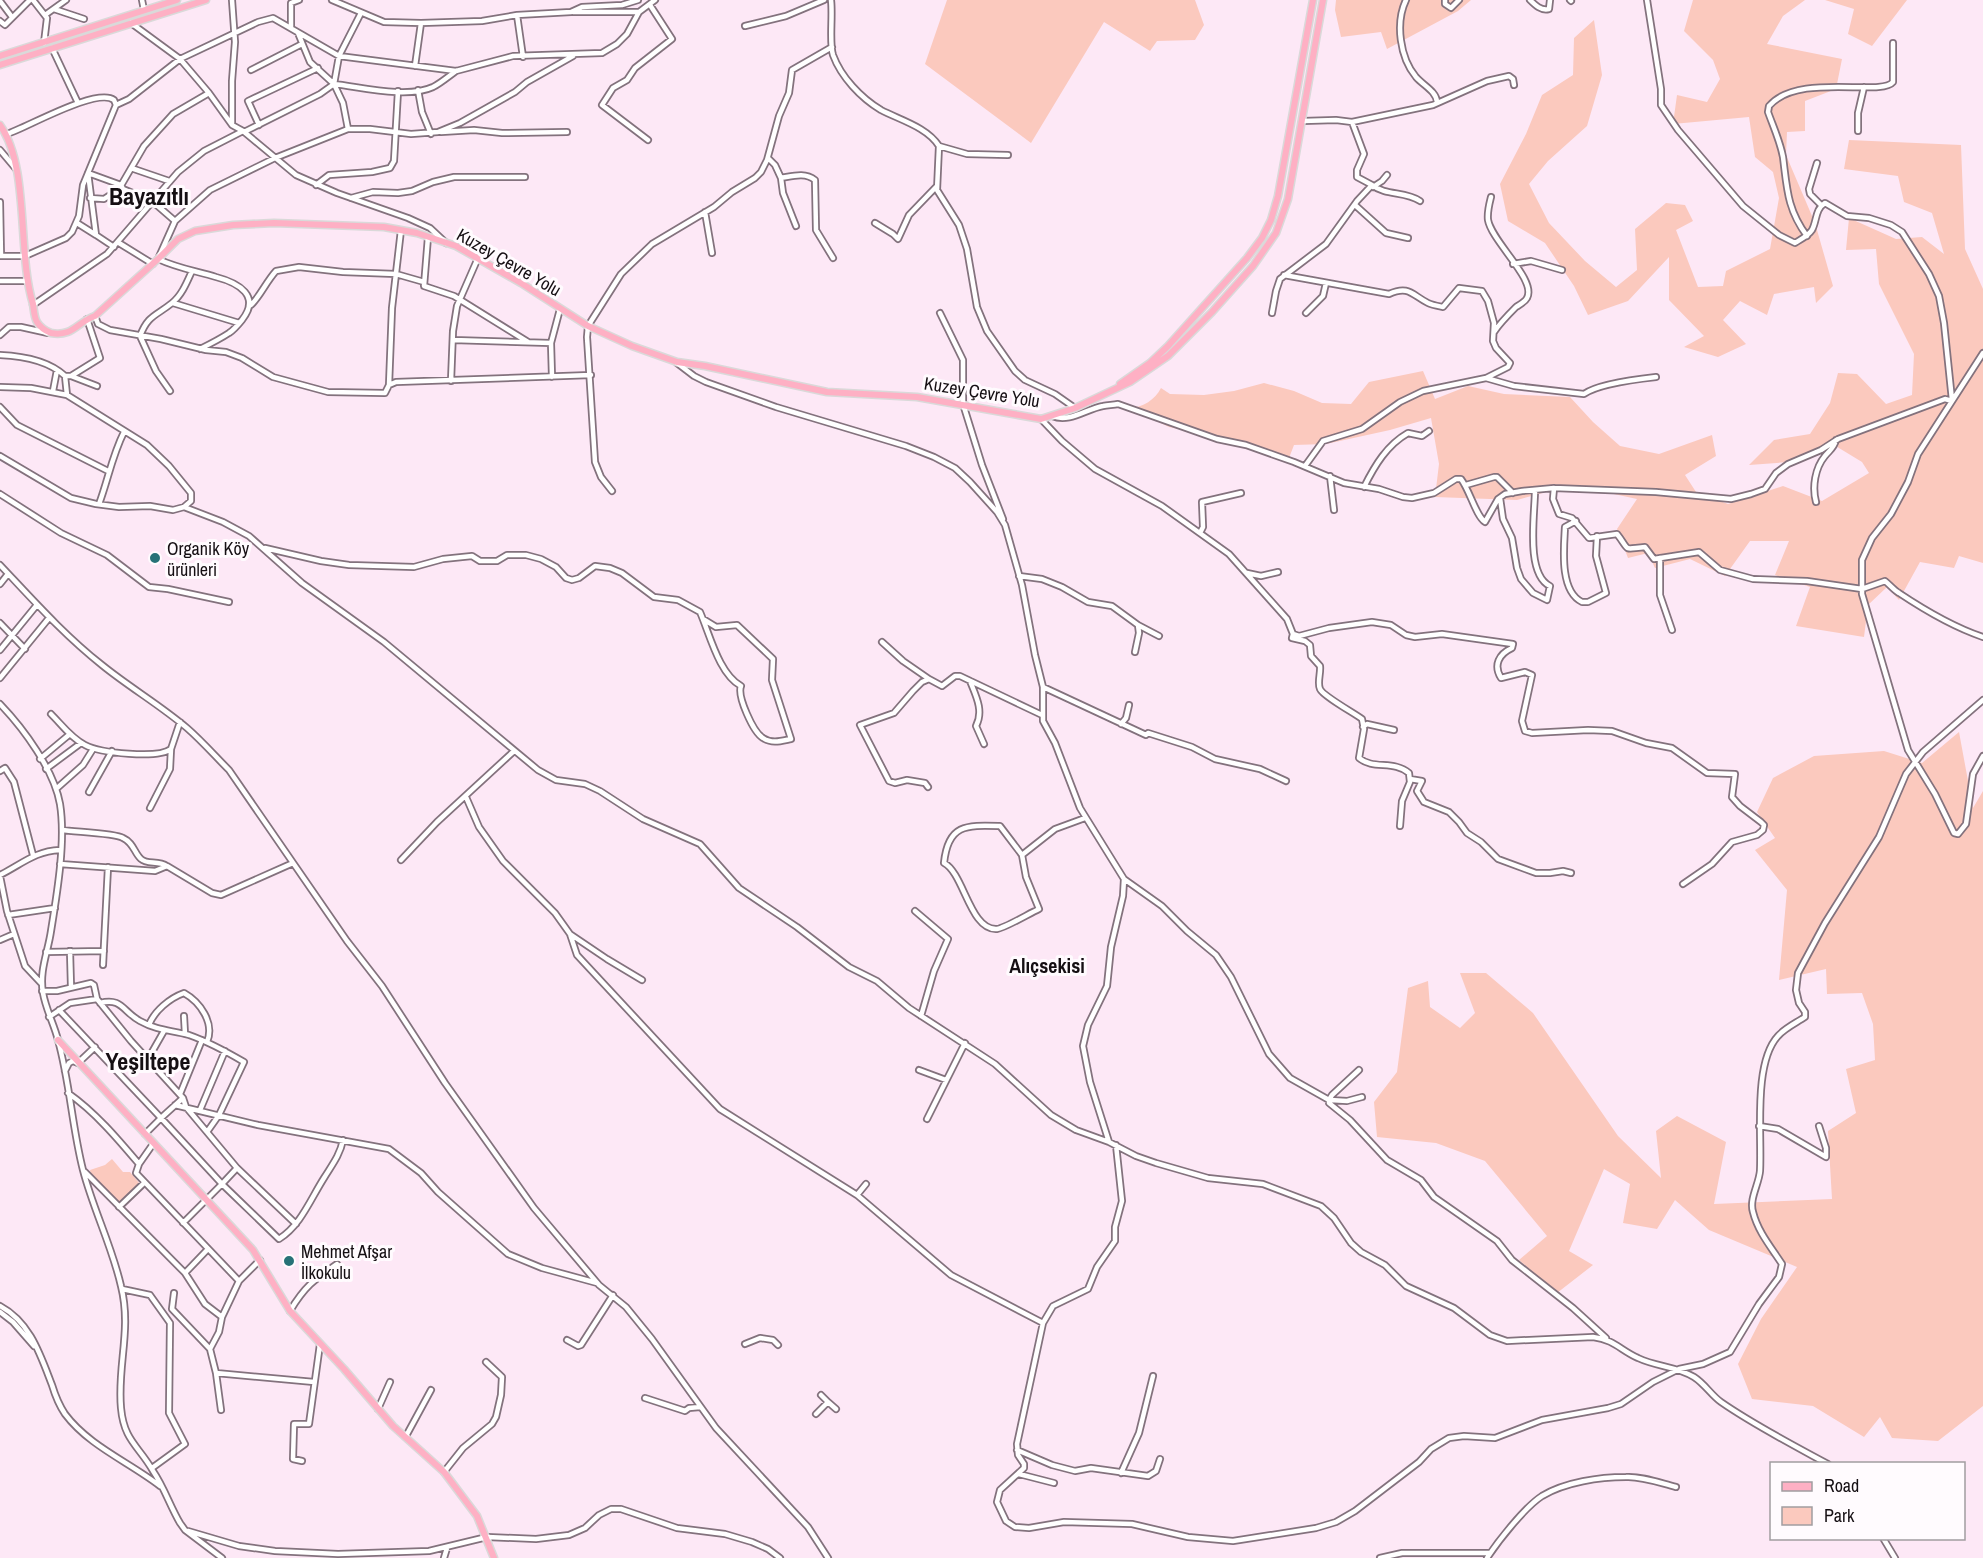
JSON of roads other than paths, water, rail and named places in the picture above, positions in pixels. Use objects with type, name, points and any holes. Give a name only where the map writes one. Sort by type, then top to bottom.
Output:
[{"type":"main road","points":[[0,56],[177,0]]},
{"type":"main road","points":[[0,66],[206,0]]},
{"type":"main road","name":"Kuzey Çevre Yolu","points":[[1117,387],[1150,363],[1189,325],[1262,238],[1271,220],[1278,196],[1313,0]]},
{"type":"main road","name":"Kuzey Çevre Yolu","points":[[51,333],[71,332],[87,319],[95,316],[178,238],[195,231],[216,227],[303,224],[384,227],[446,243],[478,258],[521,283],[588,326],[632,346],[677,362],[827,392],[889,395],[963,404],[1041,419],[1075,408],[1152,368],[1184,341],[1212,312],[1267,247],[1283,217],[1288,199],[1323,0]]},
{"type":"main road","points":[[0,125],[7,134],[16,169],[26,281],[37,322],[51,333]]},
{"type":"main road","points":[[58,1040],[260,1260],[290,1311],[378,1409],[445,1474],[477,1516],[496,1558]]},
{"type":"street","points":[[0,21],[5,25],[33,0],[47,18],[44,43]]},
{"type":"street","points":[[45,15],[66,0]]},
{"type":"street","points":[[142,0],[144,10]]},
{"type":"street","points":[[232,0],[234,35],[232,125]]},
{"type":"street","points":[[291,27],[291,3],[299,0]]},
{"type":"street","points":[[332,0],[384,22],[482,21],[517,15],[639,12]]},
{"type":"street","points":[[571,12],[582,7],[622,5],[638,0]]},
{"type":"street","points":[[33,305],[107,254],[169,181],[204,151],[320,94],[334,84],[398,91],[418,90],[432,87],[456,71],[513,56],[602,53],[609,50],[627,34],[639,12],[655,0]]},
{"type":"street","points":[[745,26],[786,16],[824,0]]},
{"type":"street","points":[[831,0],[832,47],[836,61],[844,76],[867,99],[883,111],[914,126],[939,146],[967,154],[1008,154]]},
{"type":"street","points":[[1406,0],[1400,27],[1404,59],[1416,77],[1437,96],[1437,102]]},
{"type":"street","points":[[1445,0],[1445,4],[1451,8],[1458,0]]},
{"type":"street","points":[[1530,0],[1536,7],[1545,10],[1548,9],[1551,0]]},
{"type":"street","points":[[1647,0],[1661,89],[1661,105],[1743,206],[1779,236],[1795,243],[1812,230],[1821,205]]},
{"type":"street","points":[[0,1],[12,17]]},
{"type":"street","points":[[648,140],[602,105],[613,88],[627,80],[635,68],[672,39],[650,5]]},
{"type":"street","points":[[54,9],[84,19]]},
{"type":"street","points":[[334,84],[339,56],[361,13]]},
{"type":"street","points":[[517,15],[524,57]]},
{"type":"street","points":[[0,202],[1,256],[25,256],[66,238],[77,223],[84,185],[116,105],[129,99],[180,59],[258,22],[273,18],[339,56],[456,71]]},
{"type":"street","points":[[131,23],[180,59],[232,125],[296,176],[423,225],[439,234],[446,243]]},
{"type":"street","points":[[415,66],[421,23]]},
{"type":"street","points":[[298,33],[310,62],[334,84],[343,103],[348,129]]},
{"type":"street","points":[[1807,236],[1795,220],[1787,190],[1783,158],[1768,112],[1769,106],[1779,98],[1810,88],[1827,85],[1864,87],[1892,84],[1893,43]]},
{"type":"street","points":[[251,70],[302,44]]},
{"type":"street","points":[[612,492],[601,477],[596,462],[588,326],[621,274],[652,244],[714,207],[740,186],[755,178],[768,158],[779,116],[789,93],[792,70],[832,47]]},
{"type":"street","points":[[52,48],[78,103]]},
{"type":"street","points":[[155,262],[176,221],[210,190],[274,159],[348,129],[431,134],[438,132],[460,123],[576,55]]},
{"type":"street","points":[[259,125],[248,101],[318,68]]},
{"type":"street","points":[[1303,121],[1352,122],[1437,102],[1441,103],[1487,81],[1502,77],[1509,76],[1513,79],[1514,85]]},
{"type":"street","points":[[1858,131],[1858,113],[1864,87]]},
{"type":"street","points":[[418,90],[422,112],[431,134]]},
{"type":"street","points":[[316,185],[329,176],[390,168],[394,161],[398,91]]},
{"type":"street","points":[[90,198],[104,200],[119,189],[144,146],[173,114],[209,93]]},
{"type":"street","points":[[7,134],[78,103],[103,96],[114,100],[116,105]]},
{"type":"street","points":[[1352,122],[1364,154],[1357,170],[1357,177],[1385,193],[1414,197],[1420,201]]},
{"type":"street","points":[[438,132],[474,130],[502,133],[567,132]]},
{"type":"street","points":[[875,224],[898,239],[909,215],[936,186],[940,168],[939,146]]},
{"type":"street","points":[[0,150],[16,169]]},
{"type":"street","points":[[768,158],[775,165],[781,178],[783,193],[796,226]]},
{"type":"street","points":[[1817,163],[1809,189],[1810,194],[1821,205]]},
{"type":"street","points":[[131,168],[169,181]]},
{"type":"street","points":[[88,173],[121,185],[123,189],[152,201],[176,221]]},
{"type":"street","points":[[88,173],[96,235]]},
{"type":"street","points":[[781,178],[799,175],[812,177],[815,180],[816,230],[833,258]]},
{"type":"street","points":[[1272,313],[1276,291],[1284,275],[1326,244],[1355,205],[1387,175]]},
{"type":"street","points":[[351,198],[373,192],[412,191],[454,177],[525,177]]},
{"type":"street","points":[[936,186],[959,225],[967,249],[975,301],[987,332],[1015,371],[1025,380],[1055,394],[1075,408]]},
{"type":"street","points":[[1491,197],[1487,210],[1488,222],[1514,264],[1527,280],[1528,293],[1526,300],[1509,314],[1494,332]]},
{"type":"street","points":[[1821,205],[1825,203],[1847,216],[1869,218],[1891,225],[1902,232],[1929,274],[1939,296],[1952,401]]},
{"type":"street","points":[[1355,205],[1386,233],[1408,238]]},
{"type":"street","points":[[705,212],[712,253]]},
{"type":"street","points":[[77,223],[96,235],[155,262],[218,277],[240,286],[246,292],[251,305]]},
{"type":"street","points":[[95,316],[98,324],[104,328],[200,349],[226,352],[242,358],[273,377],[328,392],[385,393],[389,385],[389,350],[402,230]]},
{"type":"street","points":[[428,237],[424,286],[459,299],[528,342]]},
{"type":"street","points":[[451,381],[453,340],[459,299],[478,258]]},
{"type":"street","points":[[1514,264],[1531,261],[1562,270]]},
{"type":"street","points":[[200,349],[230,332],[239,323],[276,271],[299,267],[343,272],[396,274],[424,282]]},
{"type":"street","points":[[140,336],[151,317],[173,303],[184,288],[192,271]]},
{"type":"street","points":[[1284,275],[1389,294],[1410,290],[1429,304],[1443,307],[1459,288],[1482,291],[1488,301],[1494,323],[1493,341],[1496,348],[1510,363],[1508,367],[1486,378],[1423,391],[1400,402],[1362,429],[1323,441],[1305,466]]},
{"type":"street","points":[[0,281],[26,281]]},
{"type":"street","points":[[1306,313],[1323,296],[1326,283]]},
{"type":"street","points":[[173,303],[239,323]]},
{"type":"street","points":[[552,377],[551,343],[560,309]]},
{"type":"street","points":[[940,313],[963,360],[963,404],[982,465],[999,504],[1019,576],[1043,687],[1043,721],[1055,743],[1085,818],[1124,879],[1162,906],[1216,955],[1231,977],[1269,1054],[1290,1078],[1330,1100],[1347,1101],[1362,1097]]},
{"type":"street","points":[[68,376],[100,358],[87,319]]},
{"type":"street","points":[[0,335],[9,327],[51,333]]},
{"type":"street","points":[[140,336],[156,371],[170,391]]},
{"type":"street","points":[[453,340],[551,343]]},
{"type":"street","points":[[1983,353],[1918,454],[1908,482],[1891,514],[1872,538],[1862,561],[1862,594],[1908,750],[1935,794],[1954,833],[1958,834],[1966,824],[1973,774],[1983,756]]},
{"type":"street","points":[[0,355],[30,359],[97,386]]},
{"type":"street","points":[[677,362],[694,376],[706,382],[776,407],[906,446],[934,457],[954,468],[970,482],[997,512],[1005,525]]},
{"type":"street","points":[[53,391],[57,370]]},
{"type":"street","points":[[389,385],[396,382],[591,375]]},
{"type":"street","points":[[67,394],[68,376]]},
{"type":"street","points":[[1486,378],[1514,386],[1584,394],[1591,388],[1656,377]]},
{"type":"street","points":[[0,387],[67,394],[147,445],[169,466],[191,493],[191,501],[184,507],[173,510],[150,506],[119,507],[71,498],[1,458]]},
{"type":"street","points":[[1051,416],[1059,419],[1079,415],[1102,406],[1118,404],[1217,439],[1246,445],[1344,483],[1412,498],[1434,493],[1456,479],[1461,479],[1483,522],[1486,521],[1500,498],[1513,493],[1554,488],[1656,492],[1731,499],[1765,489],[1776,473],[1788,464],[1821,450],[1836,440],[1944,399],[1952,401]]},
{"type":"street","points":[[0,409],[17,425],[108,471]]},
{"type":"street","points":[[1041,419],[1095,470],[1162,506],[1229,554],[1247,573],[1287,619],[1293,634],[1292,638],[1305,641],[1310,645],[1311,656],[1321,668],[1319,687],[1321,692],[1334,699],[1339,706],[1362,718],[1364,727],[1360,759],[1369,763],[1402,768],[1409,773],[1410,779],[1402,801],[1400,826]]},
{"type":"street","points":[[1364,487],[1379,460],[1394,442],[1408,433],[1422,436],[1429,431]]},
{"type":"street","points":[[99,504],[107,483],[114,452],[124,432]]},
{"type":"street","points":[[1816,502],[1815,478],[1823,459],[1836,440]]},
{"type":"street","points":[[1330,476],[1334,510]]},
{"type":"street","points":[[1466,486],[1497,477],[1513,493]]},
{"type":"street","points":[[1554,488],[1553,499],[1559,514],[1576,521],[1589,538],[1617,534],[1628,549],[1645,547],[1652,558],[1699,552],[1720,570],[1753,579],[1807,581],[1862,588],[1885,581],[1936,616],[1955,627],[1983,638]]},
{"type":"street","points":[[1500,498],[1503,519],[1512,538],[1521,579],[1533,593],[1547,600],[1550,586],[1544,583],[1540,576],[1532,552],[1535,490]]},
{"type":"street","points":[[1200,533],[1203,527],[1202,502],[1241,493]]},
{"type":"street","points":[[0,494],[61,533],[107,555],[149,587],[229,602]]},
{"type":"street","points":[[184,507],[223,522],[249,536],[302,583],[384,642],[538,770],[556,780],[593,787],[643,819],[700,844],[739,888],[797,927],[849,967],[877,981],[909,1008],[995,1064],[1051,1115],[1076,1130],[1116,1145],[1136,1156],[1166,1166],[1208,1178],[1263,1184],[1321,1206],[1334,1218],[1351,1243],[1361,1252],[1385,1265],[1406,1286],[1454,1308],[1490,1335],[1508,1341],[1593,1337],[1608,1339]]},
{"type":"street","points":[[1576,521],[1565,527],[1562,552],[1569,585],[1574,596],[1582,602],[1588,602],[1606,593],[1596,556],[1596,536]]},
{"type":"street","points":[[263,548],[321,561],[376,566],[414,567],[426,562],[472,556],[480,561],[497,561],[507,555],[526,555],[541,559],[556,567],[566,578],[572,580],[579,578],[595,566],[610,568],[622,573],[654,597],[678,600],[700,612],[710,640],[728,675],[741,686],[742,699],[753,727],[762,738],[776,742],[791,739],[772,680],[773,659],[737,625],[716,627],[703,619]]},
{"type":"street","points":[[1660,558],[1660,595],[1672,630]]},
{"type":"street","points":[[0,565],[49,618],[101,664],[180,722],[207,746],[229,771],[347,941],[382,986],[445,1083],[528,1199],[599,1285]]},
{"type":"street","points":[[1247,573],[1262,576],[1278,572]]},
{"type":"street","points":[[0,584],[8,574]]},
{"type":"street","points":[[1019,576],[1042,579],[1088,602],[1112,606],[1138,626],[1159,636]]},
{"type":"street","points":[[0,650],[36,606]]},
{"type":"street","points":[[0,678],[49,618]]},
{"type":"street","points":[[1293,634],[1299,636],[1329,627],[1372,622],[1391,625],[1406,635],[1415,637],[1442,634],[1513,644],[1514,646],[1502,653],[1499,658],[1498,672],[1503,678],[1525,672],[1532,675],[1522,722],[1525,731],[1532,733],[1612,731],[1646,743],[1672,748],[1707,773],[1735,774],[1732,791],[1734,800],[1764,825],[1763,830],[1732,842],[1712,864],[1683,884]]},
{"type":"street","points":[[0,623],[25,649]]},
{"type":"street","points":[[1135,652],[1138,626]]},
{"type":"street","points":[[882,642],[903,661],[942,686],[957,675],[1042,715]]},
{"type":"street","points":[[928,679],[917,686],[894,713],[860,725],[890,781],[895,783],[907,780],[925,783],[928,787]]},
{"type":"street","points":[[970,681],[980,711],[980,719],[976,726],[984,744]]},
{"type":"street","points":[[1043,687],[1146,735],[1148,733],[1160,736],[1192,747],[1215,759],[1260,769],[1286,781]]},
{"type":"street","points":[[1116,1145],[1122,1201],[1115,1227],[1115,1241],[1097,1267],[1088,1288],[1053,1306],[1043,1323],[1019,1428],[1017,1450],[1024,1468],[1006,1483],[997,1502],[1006,1521],[1015,1527],[1029,1528],[1064,1522],[1132,1524],[1188,1537],[1233,1541],[1298,1531],[1336,1522],[1355,1511],[1419,1462],[1431,1449],[1449,1438],[1473,1436],[1495,1438],[1542,1420],[1608,1408],[1621,1404],[1653,1382],[1679,1369],[1703,1364],[1730,1352],[1781,1272],[1782,1264],[1767,1243],[1752,1210],[1760,1173],[1759,1126],[1762,1074],[1768,1053],[1778,1036],[1804,1017],[1805,1012],[1797,990],[1798,973],[1825,923],[1879,837],[1906,774],[1923,752],[1983,700]]},
{"type":"street","points":[[0,704],[46,769],[56,789],[61,814],[60,864],[55,908],[41,983],[49,1017],[58,1040],[83,1170],[114,1257],[122,1289],[126,1318],[120,1385],[125,1427],[133,1445],[152,1468],[185,1530],[222,1558]]},
{"type":"street","points":[[1121,724],[1126,718],[1129,705]]},
{"type":"street","points":[[51,714],[70,734],[93,749],[158,755],[171,749]]},
{"type":"street","points":[[150,808],[171,769],[171,749],[180,722]]},
{"type":"street","points":[[1364,727],[1367,724],[1394,730]]},
{"type":"street","points":[[40,759],[70,734]]},
{"type":"street","points":[[46,769],[81,743]]},
{"type":"street","points":[[56,789],[83,765],[93,749]]},
{"type":"street","points":[[89,792],[112,751]]},
{"type":"street","points":[[400,860],[437,822],[514,751]]},
{"type":"street","points":[[0,771],[5,768],[14,782],[33,855]]},
{"type":"street","points":[[1410,779],[1422,782],[1417,791],[1422,800],[1449,812],[1467,833],[1480,842],[1494,857],[1512,866],[1536,873],[1563,871],[1570,873]]},
{"type":"street","points":[[466,797],[479,827],[503,861],[555,913],[570,934],[577,955],[720,1109],[856,1195],[951,1275],[1043,1323]]},
{"type":"street","points":[[1022,855],[1055,829],[1085,818]]},
{"type":"street","points":[[1000,826],[1022,855],[1026,877],[1039,909],[998,929],[987,927],[969,904],[951,866],[944,863],[945,850],[956,831],[965,827],[1000,826]]},
{"type":"street","points":[[62,830],[124,838],[133,846],[141,860],[161,862],[212,893],[221,895],[293,862]]},
{"type":"street","points":[[41,983],[25,966],[8,913],[0,875],[33,855],[46,850],[60,850]]},
{"type":"street","points":[[60,864],[155,870],[167,866]]},
{"type":"street","points":[[103,965],[108,867]]},
{"type":"street","points":[[1109,1142],[1090,1082],[1083,1046],[1088,1025],[1107,987],[1111,947],[1123,896],[1124,879]]},
{"type":"street","points":[[0,914],[55,908]]},
{"type":"street","points":[[915,911],[948,939],[934,971],[921,1016]]},
{"type":"street","points":[[0,940],[14,934]]},
{"type":"street","points":[[570,934],[642,980]]},
{"type":"street","points":[[70,951],[71,987]]},
{"type":"street","points":[[46,952],[104,951]]},
{"type":"street","points":[[42,991],[57,991],[93,984],[99,1001],[131,1041],[181,1096],[186,1107],[237,1168],[296,1224]]},
{"type":"street","points":[[145,1134],[175,1105],[181,1096],[211,1029],[198,1003],[184,993],[158,1010],[149,1025]]},
{"type":"street","points":[[49,1017],[79,1001],[110,1000],[130,1015],[149,1025],[205,1041],[244,1062],[219,1115],[207,1132]]},
{"type":"street","points":[[59,1010],[222,1184],[279,1239],[296,1224],[340,1154],[343,1140]]},
{"type":"street","points":[[184,1016],[185,1034]]},
{"type":"street","points":[[148,1059],[164,1031]]},
{"type":"street","points":[[927,1119],[965,1043]]},
{"type":"street","points":[[64,1074],[69,1063],[73,1061],[78,1063],[95,1047]]},
{"type":"street","points":[[200,1110],[225,1052]]},
{"type":"street","points":[[919,1070],[946,1080]]},
{"type":"street","points":[[1330,1100],[1359,1070]]},
{"type":"street","points":[[68,1093],[85,1105],[139,1164]]},
{"type":"street","points":[[1330,1100],[1332,1107],[1350,1120],[1387,1160],[1421,1180],[1434,1197],[1497,1241],[1512,1260],[1608,1339],[1637,1358],[1679,1369],[1702,1382],[1718,1400],[1767,1431],[1824,1462]]},
{"type":"street","points":[[175,1105],[258,1125],[389,1149],[421,1173],[438,1192],[508,1254],[542,1268],[593,1281],[599,1285],[626,1307],[716,1428],[808,1527],[828,1558]]},
{"type":"street","points":[[1759,1126],[1778,1129],[1826,1157],[1826,1148],[1819,1126]]},
{"type":"street","points":[[153,1144],[139,1164],[136,1173],[239,1281]]},
{"type":"street","points":[[183,1223],[237,1168]]},
{"type":"street","points":[[83,1170],[185,1273],[206,1304],[222,1317]]},
{"type":"street","points":[[119,1207],[144,1183]]},
{"type":"street","points":[[856,1195],[866,1184]]},
{"type":"street","points":[[185,1273],[208,1249]]},
{"type":"street","points":[[210,1349],[239,1281],[260,1260]]},
{"type":"street","points":[[290,1311],[310,1282],[337,1264]]},
{"type":"street","points":[[122,1289],[150,1295],[170,1323],[169,1413],[185,1444],[152,1468]]},
{"type":"street","points":[[174,1293],[172,1309],[210,1349],[221,1410]]},
{"type":"street","points":[[567,1340],[578,1346],[581,1345],[613,1295]]},
{"type":"street","points":[[0,1306],[21,1320],[31,1334],[58,1403],[74,1423],[92,1440],[138,1469],[161,1487]]},
{"type":"street","points":[[0,1312],[13,1322],[37,1350]]},
{"type":"street","points":[[745,1344],[760,1338],[773,1340],[778,1345]]},
{"type":"street","points":[[302,1461],[293,1459],[294,1424],[309,1425],[320,1344]]},
{"type":"street","points":[[445,1474],[463,1448],[486,1431],[496,1417],[502,1377],[486,1362]]},
{"type":"street","points":[[216,1373],[314,1382]]},
{"type":"street","points":[[1121,1473],[1139,1433],[1153,1376]]},
{"type":"street","points":[[378,1409],[390,1382]]},
{"type":"street","points":[[406,1436],[431,1390]]},
{"type":"street","points":[[821,1395],[836,1409]]},
{"type":"street","points":[[645,1398],[685,1411],[689,1408],[700,1407]]},
{"type":"street","points":[[816,1414],[828,1402]]},
{"type":"street","points":[[1017,1450],[1052,1465],[1074,1471],[1092,1468],[1148,1476],[1156,1471],[1160,1459]]},
{"type":"street","points":[[1019,1474],[1054,1483]]},
{"type":"street","points":[[1380,1558],[1402,1553],[1489,1556],[1532,1504],[1544,1495],[1562,1487],[1585,1481],[1628,1476],[1676,1487]]},
{"type":"street","points":[[185,1530],[239,1546],[274,1551],[325,1556],[381,1554],[429,1551],[488,1537],[536,1539],[569,1535],[585,1528],[605,1512],[611,1509],[621,1509],[676,1528],[725,1534],[752,1542],[768,1549],[780,1558]]},
{"type":"street","points":[[1884,1540],[1895,1558]]},
{"type":"street","points":[[444,1558],[447,1548]]},
{"type":"place","name":"Organik Köy ürünleri","points":[[155,558]]},
{"type":"place","name":"Mehmet Afşar İlkokulu","points":[[289,1261]]},
{"type":"district","name":"Bayazıtlı","points":[[149,196]]},
{"type":"district","name":"Alıçsekisi","points":[[1047,965]]},
{"type":"district","name":"Yeşiltepe","points":[[148,1061]]}]
